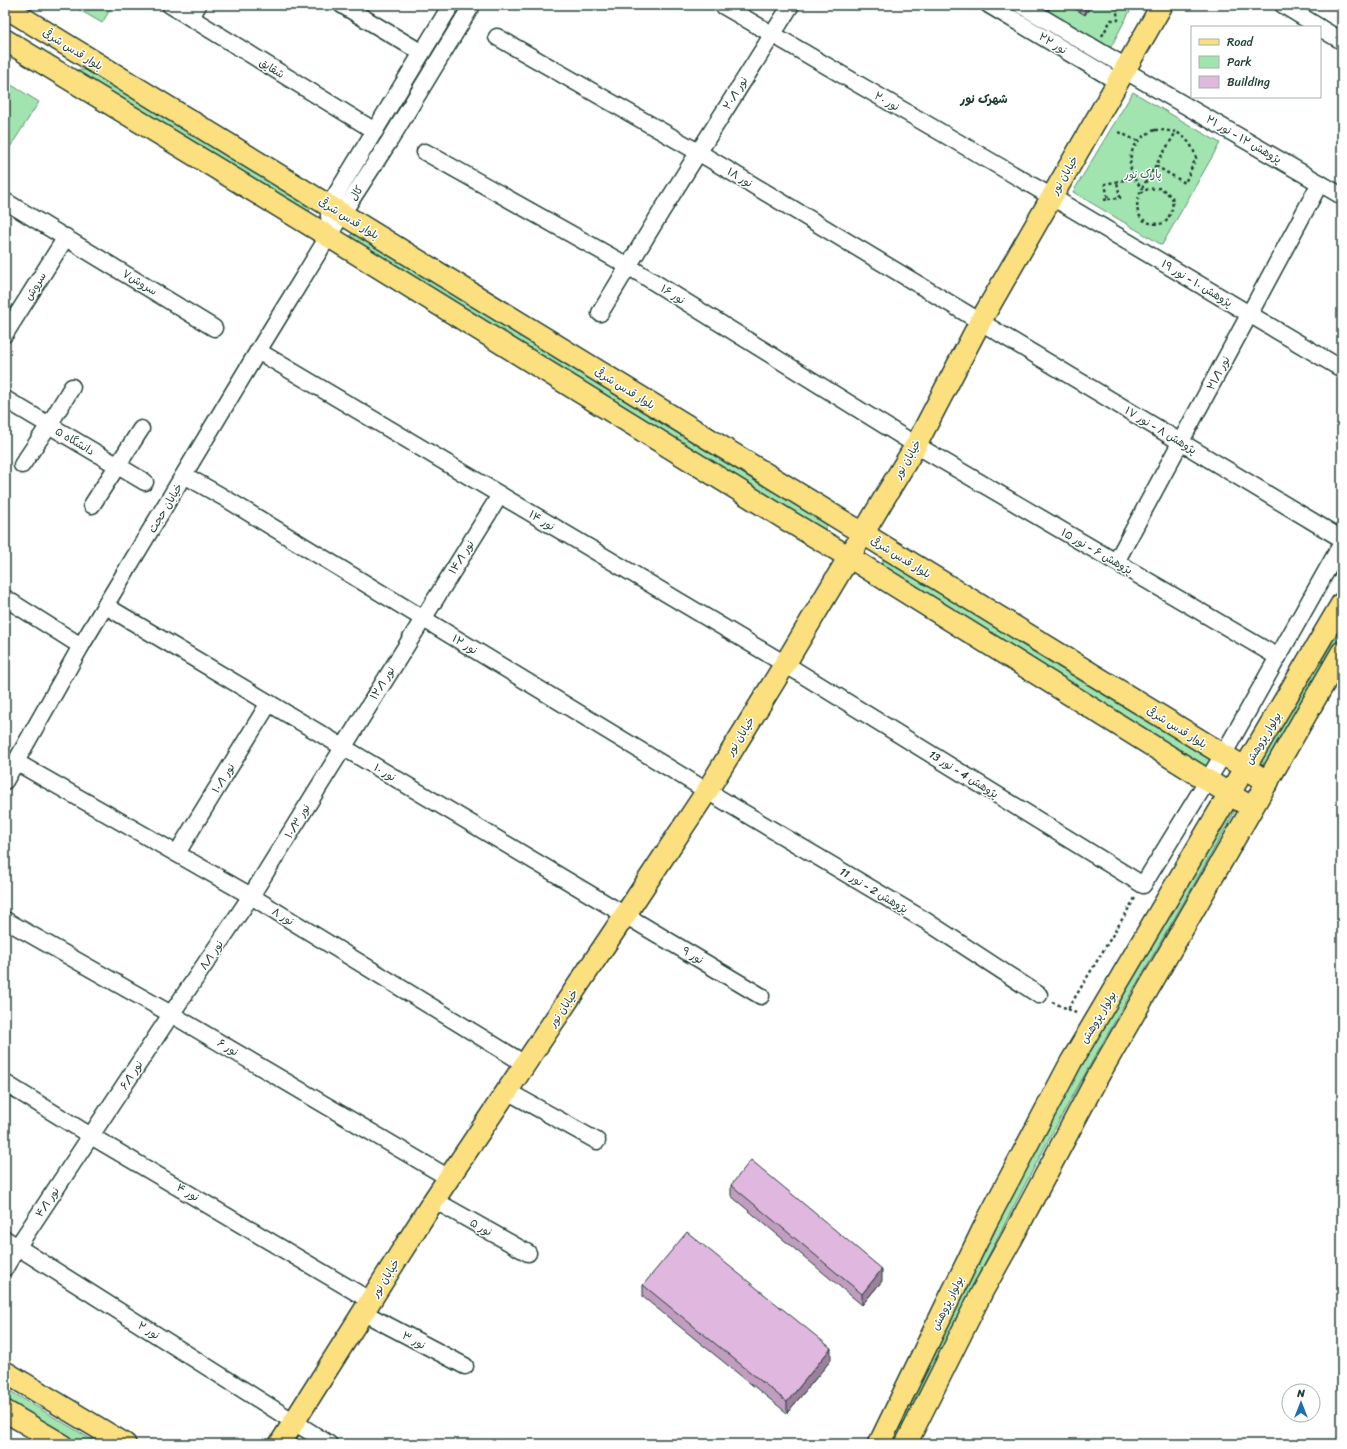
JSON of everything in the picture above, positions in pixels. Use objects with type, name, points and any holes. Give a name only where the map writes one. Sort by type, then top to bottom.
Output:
[{"type":"main road","name":"خیابان نور","points":[[280,1444],[368,1307],[434,1200],[625,915],[706,791],[785,664],[916,445],[980,322],[1162,5]]},
{"type":"main road","name":"بلوار قدس شرقی","points":[[6,7],[1268,782]]},
{"type":"main road","points":[[5,40],[328,236],[849,557],[1252,808]]},
{"type":"main road","name":"بولوار پژوهش","points":[[879,1444],[986,1223],[1071,1062],[1342,603]]},
{"type":"main road","points":[[906,1444],[983,1290],[1097,1078],[1342,652]]},
{"type":"main road","points":[[5,1372],[125,1444]]},
{"type":"main road","points":[[6,1413],[60,1444]]},
{"type":"street","name":"شقایق","points":[[170,5],[195,12],[375,131]]},
{"type":"street","points":[[342,5],[422,53]]},
{"type":"street","name":"کال","points":[[328,236],[336,210],[375,131],[451,5]]},
{"type":"street","name":"کال","points":[[336,210],[390,140],[472,5]]},
{"type":"street","name":"نور ۲۰","points":[[722,5],[1052,197]]},
{"type":"street","name":"نور ۲۰/۱","points":[[600,313],[698,152],[791,5]]},
{"type":"street","name":"نور ۲۲","points":[[989,5],[1123,73]]},
{"type":"street","points":[[1021,5],[1094,48],[1123,73]]},
{"type":"street","points":[[1283,5],[1318,26]]},
{"type":"street","points":[[1321,28],[1342,41]]},
{"type":"street","name":"نور ۱۸","points":[[497,37],[698,152],[980,322]]},
{"type":"street","name":"پژوهش ۱۲ - نور ۲۱","points":[[1123,73],[1342,196]]},
{"type":"street","name":"نور ۱۶","points":[[425,152],[628,266],[916,445]]},
{"type":"street","name":"نور ۲۱/۱","points":[[1116,562],[1320,183]]},
{"type":"street","name":"پژوهش ۱۰ - نور ۱۹","points":[[1052,197],[1342,369]]},
{"type":"street","name":"سروش۷","points":[[5,201],[214,328]]},
{"type":"street","name":"خیابان حجت","points":[[5,782],[81,646],[328,236]]},
{"type":"street","name":"سروش","points":[[5,334],[66,237]]},
{"type":"street","name":"پژوهش ۸ - نور ۱۷","points":[[980,322],[1342,539]]},
{"type":"street","name":"نور ۱۴","points":[[258,351],[785,664]]},
{"type":"street","points":[[22,465],[72,387]]},
{"type":"street","name":"دانشگاه ۵","points":[[5,400],[146,482]]},
{"type":"street","points":[[92,505],[141,429]]},
{"type":"street","name":"پژوهش ۶ - نور ۱۵","points":[[916,445],[1278,657]]},
{"type":"street","name":"نور ۱۲","points":[[184,475],[223,497],[706,791]]},
{"type":"street","name":"نور ۱۴/۱","points":[[422,619],[500,494]]},
{"type":"street","points":[[1143,885],[1223,755],[1342,543]]},
{"type":"street","points":[[5,598],[81,646]]},
{"type":"street","name":"نور ۱۰","points":[[106,606],[625,915]]},
{"type":"street","name":"نور ۱۲/۱","points":[[342,747],[422,619]]},
{"type":"street","name":"پژوهش 4 - نور 13","points":[[785,664],[1143,885]]},
{"type":"street","name":"نور ۱۰/۱","points":[[177,853],[269,703]]},
{"type":"street","name":"نور ۱۰/۳","points":[[251,896],[342,747]]},
{"type":"street","name":"نور ۸","points":[[16,762],[251,896],[525,1064]]},
{"type":"street","name":"پژوهش 2 - نور 11","points":[[706,791],[926,921],[1039,996]]},
{"type":"street","name":"نور ۸/۱","points":[[171,1014],[251,896]]},
{"type":"street","name":"نور ۹","points":[[625,915],[761,996]]},
{"type":"street","name":"نور ۶","points":[[5,920],[171,1014],[449,1178]]},
{"type":"street","name":"نور ۶/۱","points":[[91,1136],[171,1014]]},
{"type":"street","name":"نور ۴","points":[[5,1083],[368,1307]]},
{"type":"street","points":[[507,1091],[597,1141]]},
{"type":"street","name":"نور ۴/۱","points":[[5,1268],[11,1243],[91,1136]]},
{"type":"street","name":"نور ۵","points":[[434,1200],[528,1253]]},
{"type":"street","name":"نور ۲","points":[[11,1243],[329,1444]]},
{"type":"street","name":"نور ۳","points":[[368,1307],[465,1366]]},
{"type":"path","points":[[1094,48],[1111,20],[1118,20],[1116,5]]},
{"type":"path","points":[[1142,188],[1136,182],[1130,168],[1133,148],[1137,141],[1155,130],[1162,130],[1176,132],[1183,136],[1192,145],[1196,158],[1185,183],[1156,166]]},
{"type":"path","points":[[1119,132],[1137,141]]},
{"type":"path","points":[[1140,193],[1148,189],[1161,188],[1172,197],[1172,210],[1165,223],[1151,224],[1145,222],[1137,211],[1136,205],[1140,193],[1142,188],[1176,132]]},
{"type":"path","points":[[1108,199],[1105,184],[1134,178]]},
{"type":"path","points":[[1104,200],[1120,198],[1117,182]]},
{"type":"path","points":[[1039,996],[1068,1009],[1143,885]]},
{"type":"green space","points":[[71,5],[113,5],[102,23]]},
{"type":"green space","points":[[1006,5],[1133,5],[1103,62]]},
{"type":"green space","points":[[18,38],[23,38],[74,70],[89,70],[309,206],[310,210],[307,213]]},
{"type":"green space","points":[[5,81],[39,102],[5,155]]},
{"type":"green space","name":"پارک نور","points":[[1133,92],[1220,143],[1162,245],[1073,192]]},
{"type":"green space","points":[[350,235],[359,235],[825,522],[827,525],[826,528],[821,529],[349,240]]},
{"type":"green space","points":[[888,559],[1214,760],[1209,769],[881,565],[883,561]]},
{"type":"green space","points":[[1342,621],[1342,635],[1271,758],[1267,764],[1263,764],[1263,756]]},
{"type":"green space","points":[[1231,809],[1234,810],[1234,813],[1096,1054],[1029,1176],[895,1444],[888,1444],[1002,1212],[1101,1028]]},
{"type":"green space","points":[[5,1388],[99,1444],[79,1444],[5,1400]]},
{"type":"building","points":[[751,1160],[882,1269],[862,1294],[731,1185]]},
{"type":"building","points":[[687,1232],[831,1348],[787,1402],[643,1285]]},
{"type":"district","name":"شهرک نور","points":[[984,99]]}]
